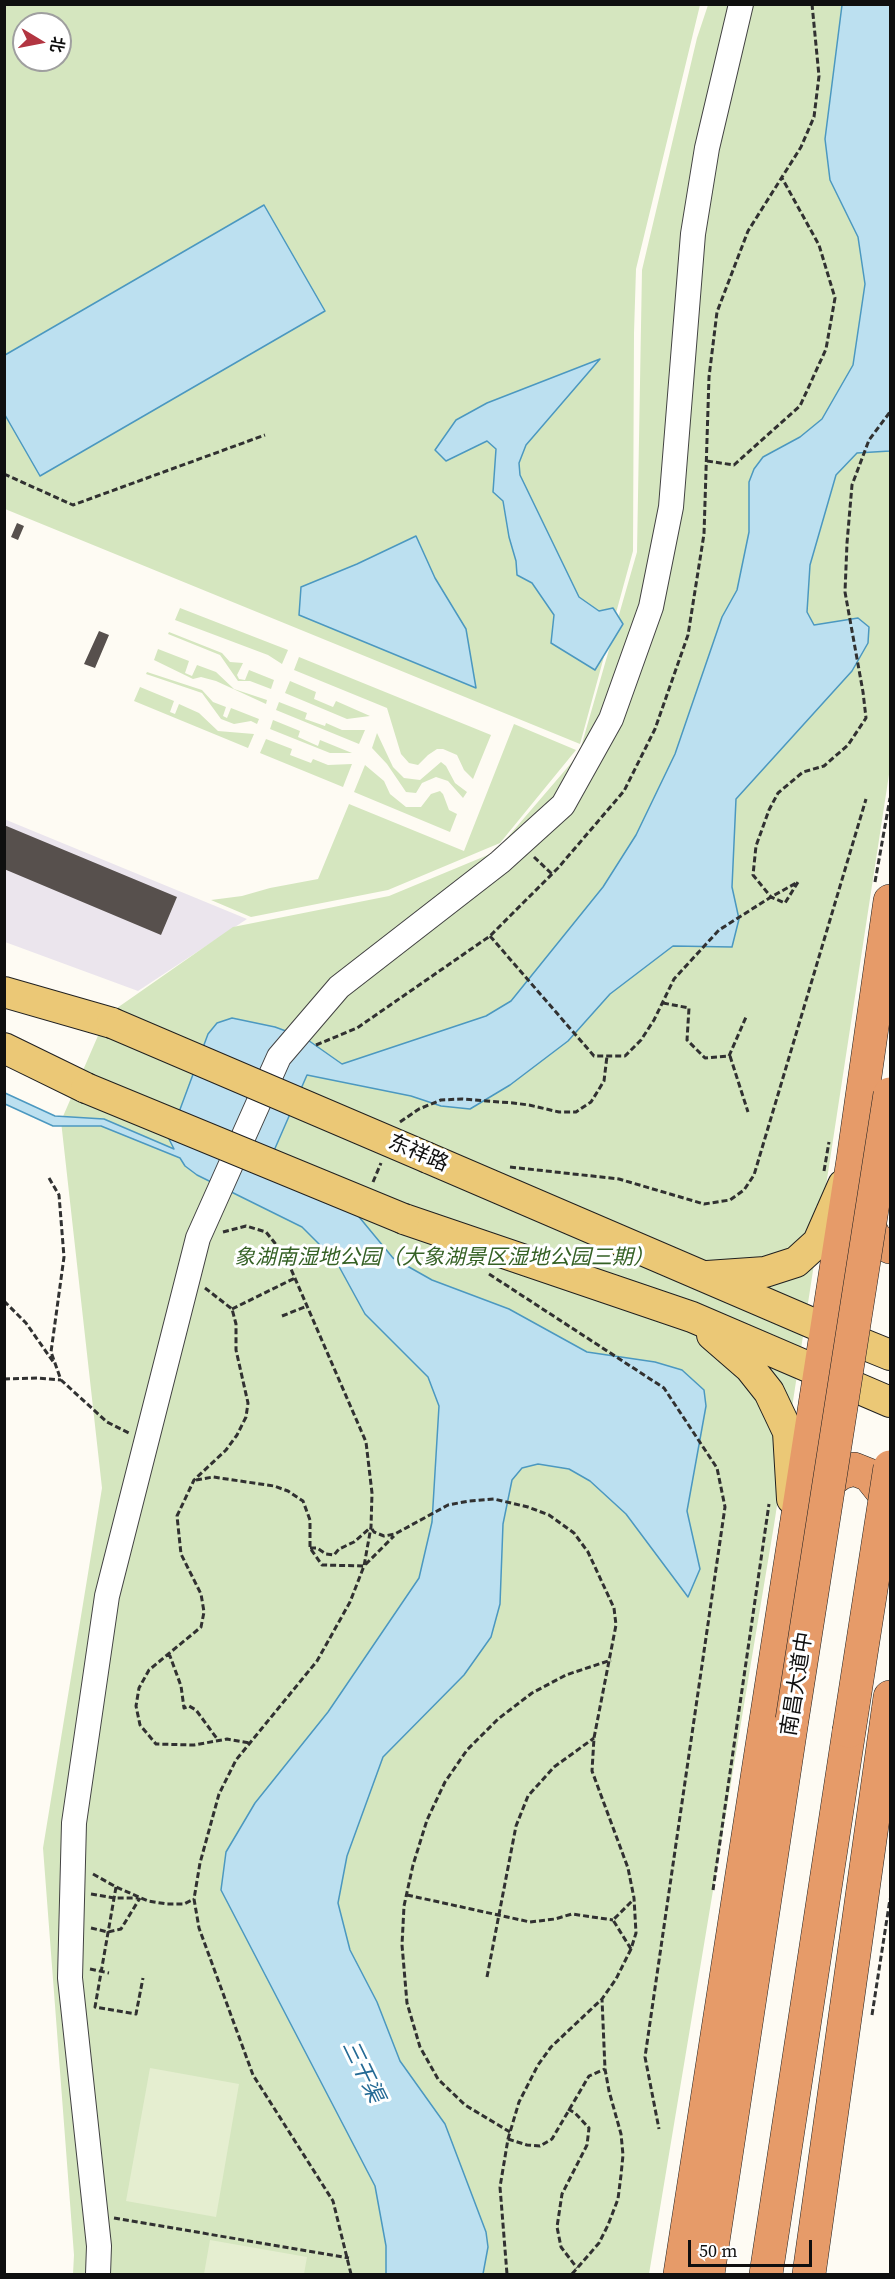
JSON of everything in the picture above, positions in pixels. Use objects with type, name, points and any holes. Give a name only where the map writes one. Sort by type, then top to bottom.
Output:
[{"type":"highway","points":[[680,2274],[891,901]]},
{"type":"highway","name":"南昌大道中","points":[[708,2274],[792,1720],[891,1094]]},
{"type":"highway","points":[[853,1160],[865,1219],[876,1240],[891,1247]]},
{"type":"highway","points":[[766,2274],[891,1467]]},
{"type":"highway","points":[[794,1530],[819,1489],[841,1473],[854,1469],[869,1475],[889,1500],[891,1506]]},
{"type":"highway","points":[[809,2274],[891,1697]]},
{"type":"highway","points":[[782,2274],[783,2166]]},
{"type":"main road","name":"东祥路","points":[[4,992],[112,1023],[700,1276],[891,1355]]},
{"type":"main road","points":[[4,1048],[86,1088],[404,1219],[692,1317],[891,1402]]},
{"type":"main road","points":[[700,1276],[765,1272],[796,1262],[818,1242],[853,1160]]},
{"type":"main road","points":[[692,1317],[750,1368],[774,1402],[788,1432],[794,1530]]},
{"type":"lane","points":[[98,2274],[99,2246],[70,1978],[74,1823],[107,1596],[198,1239],[279,1057],[339,987],[500,862],[563,805],[611,720],[651,607],[671,507],[693,234],[707,148],[741,4]]},
{"type":"path","points":[[707,461],[734,465],[800,405],[826,349],[835,298],[819,244],[782,178]]},
{"type":"path","points":[[490,936],[594,1056],[625,1056],[641,1040],[674,980],[719,930],[771,897],[798,882],[785,903],[771,897],[753,875],[756,846],[778,793],[803,772],[824,766],[848,745],[866,718],[845,592],[847,543],[852,485],[869,441],[891,412]]},
{"type":"path","points":[[4,474],[73,505],[265,435]]},
{"type":"path","points":[[507,1167],[619,1179],[704,1204],[730,1200],[744,1190],[754,1176],[866,799]]},
{"type":"path","points":[[520,843],[552,874]]},
{"type":"path","points":[[663,1003],[689,1008],[687,1040],[705,1058],[729,1056]]},
{"type":"path","points":[[746,1017],[729,1056],[748,1112]]},
{"type":"path","points":[[398,1123],[419,1109],[441,1100],[462,1099],[513,1103],[559,1113],[576,1112],[591,1101],[604,1081],[607,1056]]},
{"type":"path","points":[[373,1183],[381,1163]]},
{"type":"path","points":[[50,1178],[59,1195],[64,1257],[51,1352],[56,1367],[61,1380],[107,1422],[147,1441]]},
{"type":"path","points":[[198,1239],[246,1226],[266,1232],[278,1247],[295,1278],[366,1442],[372,1493],[371,1527],[364,1566],[350,1602],[317,1661],[236,1760],[219,1794],[203,1852],[194,1899],[199,1928],[253,2074],[333,2201],[351,2274]]},
{"type":"path","points":[[484,1271],[664,1388],[717,1468],[723,1497],[724,1507],[645,2057],[659,2129]]},
{"type":"path","points":[[189,1276],[232,1310],[236,1324],[236,1350],[248,1403],[246,1417],[237,1436],[226,1450],[194,1480],[177,1516],[181,1554],[201,1594],[204,1612],[201,1627],[149,1670],[139,1688],[136,1706],[140,1725],[156,1744],[194,1745],[218,1740],[250,1743]]},
{"type":"path","points":[[232,1310],[295,1278]]},
{"type":"path","points":[[4,1301],[26,1323],[56,1367]]},
{"type":"path","points":[[282,1316],[307,1306]]},
{"type":"path","points":[[4,1379],[61,1380]]},
{"type":"path","points":[[194,1480],[213,1477],[231,1478],[288,1491],[303,1501],[310,1520],[310,1548],[322,1565],[364,1566],[395,1534],[448,1505],[494,1499],[528,1507],[549,1515],[574,1533],[588,1552],[614,1608],[616,1625],[594,1738],[592,1771],[628,1868],[634,1898],[636,1933],[616,1979],[602,1999],[551,2047],[538,2065],[519,2102],[508,2139],[500,2187],[507,2274]]},
{"type":"path","points":[[712,1896],[771,1494]]},
{"type":"path","points":[[371,1527],[374,1532],[384,1536],[395,1534]]},
{"type":"path","points":[[310,1548],[317,1548],[326,1554],[334,1555],[371,1527]]},
{"type":"path","points":[[166,1654],[170,1656],[178,1678],[184,1708],[189,1706],[196,1710],[218,1740]]},
{"type":"path","points":[[510,2132],[465,2105],[438,2079],[420,2047],[406,1992],[402,1944],[407,1895],[427,1820],[445,1782],[467,1750],[498,1719],[532,1693],[566,1675],[611,1660]]},
{"type":"path","points":[[487,1977],[516,1826],[528,1796],[554,1767],[594,1738]]},
{"type":"path","points":[[73,1862],[140,1898],[167,1904],[184,1904],[194,1899]]},
{"type":"path","points":[[116,1887],[95,2007],[136,2014],[142,1978]]},
{"type":"path","points":[[72,1891],[114,1898],[140,1898]]},
{"type":"path","points":[[407,1895],[530,1922],[572,1914],[613,1920],[631,1949]]},
{"type":"path","points":[[71,1924],[108,1932],[121,1929],[140,1898]]},
{"type":"path","points":[[613,1920],[634,1898]]},
{"type":"path","points":[[572,2274],[599,2243],[618,2199],[620,2187],[623,2155],[621,2134],[605,2069],[602,1999]]},
{"type":"path","points":[[508,2139],[527,2145],[540,2146],[552,2139],[589,2076],[605,2069]]},
{"type":"path","points":[[568,2109],[589,2128],[587,2145],[562,2194],[557,2227],[561,2247],[577,2268]]},
{"type":"path","points":[[96,2215],[349,2259]]},
{"type":"shaded area","points":[[4,819],[247,919],[138,991],[5,942]]},
{"type":"green space","points":[[4,5],[700,5],[636,269],[633,551],[580,744],[5,509]]},
{"type":"green space","name":"象湖南湿地公园（大象湖景区湿地公园三期）","points":[[708,5],[890,5],[890,768],[774,1525],[649,2274],[73,2274],[74,2255],[43,1848],[102,1488],[61,1121],[107,1015],[233,927],[389,896],[495,852],[579,754],[637,552],[642,270],[697,38]]},
{"type":"green space","points":[[180,608],[288,650],[282,664],[268,655],[175,620]]},
{"type":"green space","points":[[169,632],[222,653],[230,662],[243,663],[237,675],[239,679],[245,680],[249,670],[274,680],[271,689],[250,681],[238,681],[220,655],[168,634]]},
{"type":"green space","points":[[158,649],[189,661],[185,673],[192,676],[197,665],[216,672],[234,689],[267,700],[266,704],[216,681],[201,677],[193,679],[154,660]]},
{"type":"green space","points":[[299,657],[491,735],[473,779],[464,770],[457,755],[443,749],[437,749],[418,765],[409,763],[401,754],[387,708],[294,670]]},
{"type":"green space","points":[[147,672],[202,690],[213,702],[226,707],[223,716],[227,718],[231,708],[259,719],[257,724],[251,721],[234,724],[221,719],[202,693],[146,674]]},
{"type":"green space","points":[[290,681],[316,692],[314,699],[333,707],[336,701],[370,716],[347,719],[285,693]]},
{"type":"green space","points":[[140,687],[174,701],[170,712],[175,714],[179,704],[199,713],[218,731],[254,734],[248,748],[134,701]]},
{"type":"green space","points":[[279,702],[307,713],[305,719],[325,726],[326,723],[342,730],[365,730],[359,744],[276,710]]},
{"type":"green space","points":[[273,720],[300,731],[298,737],[318,746],[320,740],[352,753],[330,753],[270,729]]},
{"type":"green space","points":[[514,724],[576,750],[500,843],[388,890],[251,917],[211,900],[242,896],[318,879],[349,804],[464,851]]},
{"type":"green space","points":[[377,733],[393,767],[404,778],[420,780],[441,762],[446,766],[455,783],[467,792],[463,798],[448,781],[436,777],[422,783],[416,793],[406,792],[387,764],[372,748]]},
{"type":"green space","points":[[266,739],[292,749],[290,755],[311,763],[313,759],[328,765],[352,764],[343,787],[260,753]]},
{"type":"green space","points":[[365,765],[384,781],[390,794],[406,807],[421,807],[431,794],[440,791],[449,810],[457,814],[450,832],[354,792]]},
{"type":"green space","points":[[150,2068],[239,2084],[216,2217],[126,2201]]},
{"type":"green space","points":[[210,2240],[307,2257],[304,2274],[204,2274]]},
{"type":"water","name":"三干渠","points":[[842,5],[890,5],[890,451],[857,453],[836,475],[810,565],[807,612],[814,625],[858,618],[869,627],[868,643],[852,671],[736,799],[732,887],[739,919],[732,947],[673,946],[610,994],[568,1041],[510,1085],[470,1109],[441,1106],[411,1096],[307,1075],[266,1169],[355,1212],[393,1258],[432,1280],[509,1309],[587,1352],[655,1362],[682,1370],[704,1390],[706,1406],[687,1511],[700,1569],[688,1597],[626,1514],[590,1481],[569,1469],[538,1464],[522,1468],[512,1480],[503,1524],[500,1604],[491,1637],[464,1675],[383,1757],[347,1856],[338,1903],[350,1950],[377,2002],[400,2061],[445,2124],[486,2232],[488,2247],[483,2274],[386,2274],[386,2246],[375,2186],[221,1890],[226,1852],[255,1803],[328,1712],[419,1578],[432,1522],[439,1406],[428,1377],[365,1314],[336,1261],[302,1227],[197,1175],[185,1166],[180,1158],[101,1126],[53,1126],[5,1104],[5,1093],[55,1116],[104,1119],[174,1149],[169,1139],[208,1034],[217,1023],[232,1018],[275,1027],[305,1038],[342,1064],[486,1016],[511,1001],[603,887],[636,835],[675,754],[722,617],[737,590],[749,532],[749,482],[754,469],[763,457],[800,437],[822,419],[853,365],[865,284],[858,237],[830,180],[825,139]]},
{"type":"water","points":[[264,205],[325,311],[40,476],[5,415],[5,355]]},
{"type":"water","points":[[600,359],[526,445],[519,463],[520,475],[579,597],[599,611],[613,608],[623,624],[595,670],[551,643],[554,615],[532,583],[517,575],[503,501],[493,492],[496,449],[487,441],[446,461],[435,450],[456,420],[487,403]]},
{"type":"water","points":[[416,536],[435,578],[466,629],[476,688],[299,615],[301,587]]},
{"type":"building","points":[[17,523],[24,526],[18,540],[11,537]]},
{"type":"building","points":[[99,631],[109,635],[95,668],[84,664]]},
{"type":"building","points":[[4,825],[177,897],[161,935],[4,869]]}]
